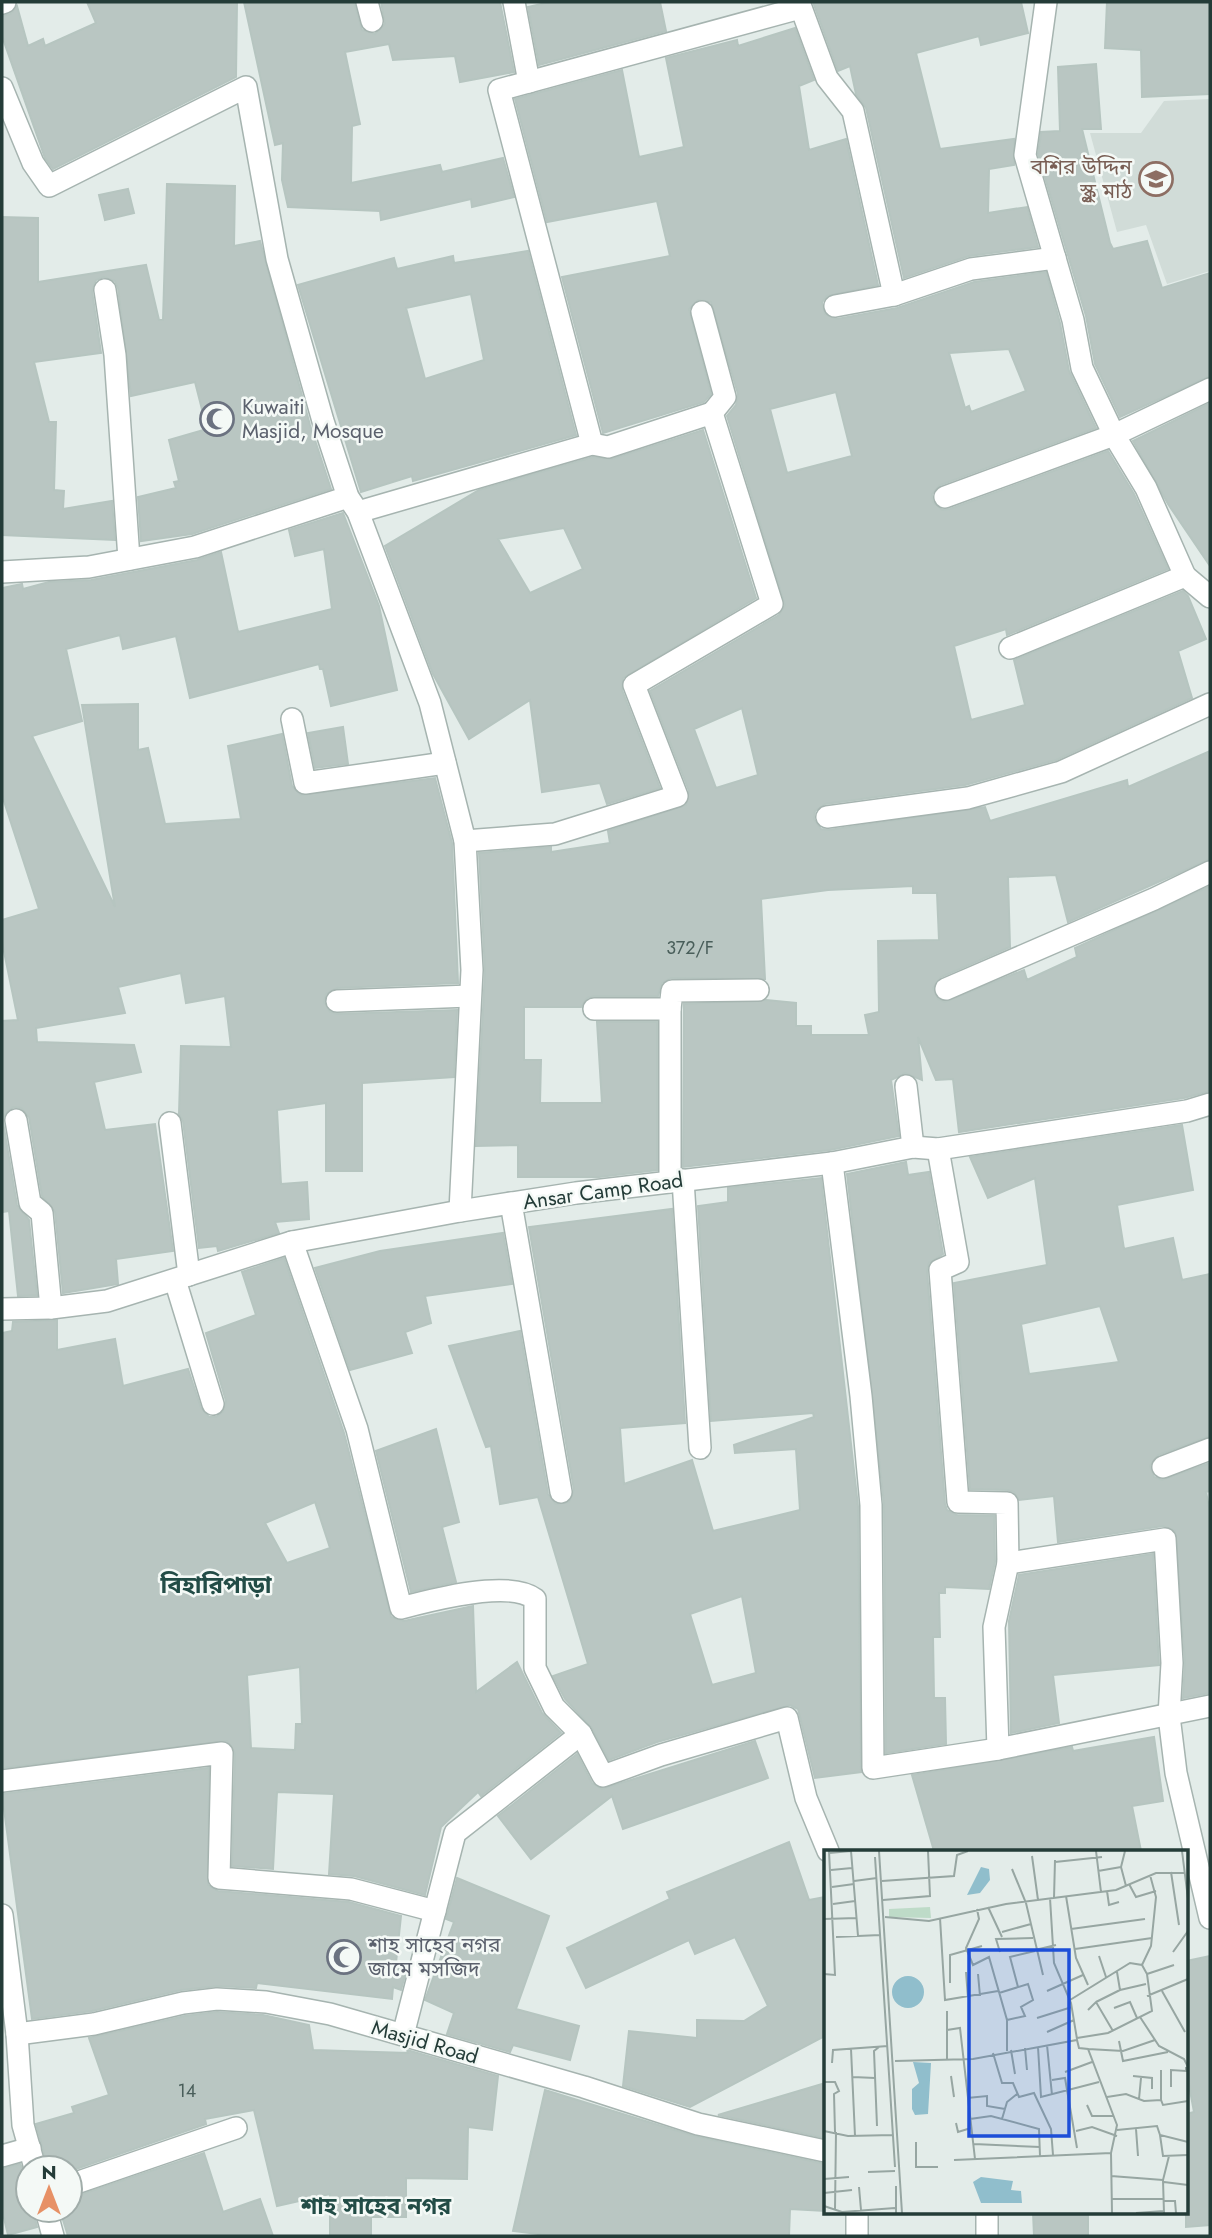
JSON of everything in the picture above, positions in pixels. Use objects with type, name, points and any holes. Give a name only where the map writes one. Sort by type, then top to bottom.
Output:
[{"type":"street","points":[[514,2],[529,82]]},
{"type":"street","points":[[1046,2],[1025,155],[1073,320],[1082,368],[1114,435],[1146,488],[1185,576],[1210,597]]},
{"type":"street","points":[[592,444],[499,90],[799,5],[827,78],[853,111],[894,295]]},
{"type":"street","points":[[2,88],[33,163],[49,186],[246,87],[277,258],[353,504],[430,704],[466,841],[470,996],[460,1211]]},
{"type":"street","points":[[835,306],[894,295],[971,269],[1055,258]]},
{"type":"street","points":[[105,290],[115,355],[129,559]]},
{"type":"street","points":[[2,572],[89,566],[195,547],[592,444],[608,447],[712,412],[725,397],[702,313]]},
{"type":"street","points":[[946,497],[1114,435],[1210,389]]},
{"type":"street","points":[[466,841],[555,834],[677,796],[634,685],[772,604],[712,412]]},
{"type":"street","points":[[1010,648],[1185,576]]},
{"type":"street","points":[[828,817],[968,798],[1061,772],[1210,704]]},
{"type":"street","points":[[292,719],[305,783],[445,763]]},
{"type":"street","points":[[946,989],[1210,872]]},
{"type":"street","points":[[700,1448],[676,1181],[670,1009],[672,991],[758,990]]},
{"type":"street","points":[[337,1001],[470,996]]},
{"type":"street","points":[[594,1009],[670,1009]]},
{"type":"street","points":[[906,1086],[913,1147]]},
{"type":"street","name":"Ansar Camp Road","points":[[2,1310],[51,1308],[107,1301],[292,1242],[460,1211],[676,1181],[832,1163],[913,1147],[938,1149],[1187,1111],[1210,1104]]},
{"type":"street","points":[[16,1120],[30,1203],[42,1213],[51,1308]]},
{"type":"street","points":[[170,1123],[182,1277],[213,1404]]},
{"type":"street","points":[[938,1149],[958,1262],[940,1270],[958,1502],[1007,1503],[1008,1563],[994,1627],[998,1749]]},
{"type":"street","points":[[832,1163],[862,1396],[871,1505],[873,1768],[998,1749],[1210,1706]]},
{"type":"street","points":[[511,1203],[561,1492]]},
{"type":"street","points":[[292,1242],[357,1429],[401,1608],[451,1595],[528,1593],[535,1599],[535,1668],[554,1706],[581,1734],[603,1776],[661,1755],[787,1718],[806,1798],[828,1850]]},
{"type":"street","points":[[1163,1466],[1210,1449]]},
{"type":"street","points":[[1008,1563],[1165,1539],[1172,1663],[1169,1716],[1176,1773],[1210,1918]]},
{"type":"street","points":[[403,2035],[455,1833],[581,1734]]},
{"type":"street","points":[[2,1781],[222,1753],[219,1878],[351,1889],[435,1910]]},
{"type":"street","points":[[2,1916],[17,2034],[23,2125],[31,2154]]},
{"type":"street","name":"Masjid Road","points":[[17,2034],[94,2024],[183,2003],[217,1999],[266,2002],[330,2014],[584,2087],[698,2124],[824,2151]]},
{"type":"street","points":[[84,2180],[236,2128]]},
{"type":"street","points":[[857,2214],[857,2236]]},
{"type":"street","points":[[987,2214],[987,2236]]},
{"type":"shaded area","name":"বশির উদ্দিন স্কুল মাঠ","points":[[1210,99],[1210,271],[1167,284],[1146,225],[1117,232],[1090,133],[1141,133],[1164,101]]},
{"type":"building","points":[[87,2],[237,2],[236,77],[53,169],[45,158],[2,36],[2,16],[10,14],[17,6],[28,46],[43,39],[45,46],[96,23]]},
{"type":"building","points":[[244,2],[354,2],[362,30],[375,34],[385,24],[381,2],[500,2],[514,72],[460,82],[455,56],[393,60],[389,44],[345,52],[360,124],[352,126],[351,183],[440,165],[442,172],[503,158],[514,197],[472,207],[471,199],[381,220],[380,211],[288,207],[282,180],[283,143],[275,145]]},
{"type":"building","points":[[550,2],[660,2],[666,31],[539,65],[528,7]]},
{"type":"building","points":[[813,2],[1021,2],[1028,33],[981,45],[979,36],[916,53],[940,149],[1014,139],[1014,165],[989,169],[988,213],[1027,207],[1038,247],[969,256],[904,278],[866,108],[856,94],[850,66],[838,71]]},
{"type":"building","points":[[1107,2],[1210,2],[1210,94],[1142,97],[1141,50],[1105,48]]},
{"type":"building","points":[[795,28],[814,80],[799,86],[809,150],[846,139],[878,285],[827,296],[822,302],[825,314],[837,319],[897,308],[974,282],[1046,272],[1069,371],[1096,428],[940,485],[932,494],[933,502],[942,510],[950,509],[1108,451],[1134,494],[1168,569],[1007,635],[1006,629],[954,646],[971,720],[1025,705],[1014,660],[1183,591],[1188,596],[1206,639],[1178,651],[1192,698],[1056,760],[965,785],[825,804],[815,811],[814,819],[821,829],[829,830],[985,807],[990,821],[1127,780],[1128,787],[1210,751],[1210,859],[1068,922],[1056,875],[1008,877],[1010,947],[941,977],[933,988],[938,999],[945,1002],[1024,970],[1027,980],[1077,957],[1075,948],[1210,886],[1210,1091],[1184,1098],[959,1132],[953,1079],[936,1080],[918,1037],[922,1080],[905,1073],[891,1080],[899,1136],[830,1150],[683,1167],[684,1004],[766,1000],[796,1003],[796,1026],[811,1026],[811,1035],[869,1035],[865,1015],[879,1012],[878,941],[939,940],[937,893],[913,893],[913,886],[828,890],[761,899],[765,979],[671,978],[662,983],[658,996],[594,996],[587,998],[581,1007],[524,1007],[524,1060],[541,1060],[540,1103],[602,1103],[597,1022],[657,1022],[657,1170],[599,1177],[518,1177],[518,1145],[476,1146],[485,971],[479,853],[551,847],[551,852],[610,843],[608,831],[686,805],[689,791],[650,691],[779,615],[785,605],[727,416],[736,405],[738,394],[711,302],[698,300],[689,309],[711,394],[704,402],[603,433],[562,277],[670,256],[657,201],[547,222],[515,99],[622,70],[639,157],[684,147],[666,58],[737,40],[738,46]],"holes":[[[1009,349],[1026,391],[971,412],[969,406],[965,408],[949,353]],[[836,392],[852,456],[787,473],[770,409]],[[742,708],[758,775],[716,788],[694,729]]]},
{"type":"building","points":[[1096,64],[1101,129],[1082,129],[1113,249],[1147,241],[1162,288],[1210,273],[1210,376],[1120,417],[1095,364],[1086,316],[1038,154],[1041,132],[1060,131],[1058,67]]},
{"type":"building","points":[[167,184],[235,186],[234,246],[260,241],[310,425],[331,489],[192,534],[141,541],[138,497],[176,488],[174,482],[179,481],[169,440],[207,429],[195,382],[131,396],[118,288],[115,281],[104,277],[96,280],[92,291],[101,353],[34,362],[49,422],[56,422],[54,490],[64,491],[63,509],[112,501],[115,540],[2,535],[2,217],[38,218],[38,282],[146,265],[159,320],[163,320]]},
{"type":"building","points":[[128,189],[134,213],[105,220],[99,195]]},
{"type":"building","points":[[528,251],[576,435],[413,481],[412,476],[361,492],[298,285],[394,258],[397,269],[453,256],[454,263]],"holes":[[[471,294],[484,360],[425,379],[406,308]]]},
{"type":"building","points":[[1210,403],[1210,566],[1168,504],[1133,441]]},
{"type":"building","points":[[703,430],[756,598],[623,678],[622,690],[660,788],[607,804],[600,783],[542,792],[530,700],[469,739],[433,674],[385,546],[479,490],[593,457],[612,459]],"holes":[[[564,528],[583,569],[530,593],[498,539]]]},
{"type":"building","points":[[343,513],[379,606],[397,690],[331,706],[323,669],[320,669],[319,664],[190,698],[176,636],[123,649],[120,635],[66,649],[82,721],[32,736],[115,907],[82,705],[138,704],[138,750],[148,748],[165,824],[241,819],[228,746],[282,734],[292,786],[301,795],[435,778],[452,843],[458,983],[337,988],[326,994],[324,1002],[330,1012],[337,1014],[457,1010],[454,1077],[362,1083],[362,1171],[326,1171],[326,1103],[277,1110],[281,1184],[307,1182],[309,1219],[275,1222],[279,1233],[218,1251],[217,1246],[199,1248],[183,1121],[179,1114],[181,1046],[231,1047],[225,996],[186,1003],[181,973],[118,987],[125,1013],[36,1028],[37,1042],[134,1045],[141,1072],[94,1082],[105,1130],[155,1124],[173,1251],[116,1259],[118,1284],[63,1293],[55,1212],[42,1196],[29,1117],[21,1108],[13,1107],[4,1115],[3,1122],[17,1205],[29,1220],[37,1295],[18,1296],[9,1211],[2,1212],[2,1021],[18,1020],[2,942],[2,920],[39,909],[2,795],[2,588],[22,584],[23,589],[49,582],[91,580],[197,560],[221,552],[238,632],[332,609],[324,549],[295,556],[289,530]]},
{"type":"building","points":[[343,727],[348,764],[315,768],[308,733]]},
{"type":"building","points":[[1182,1125],[1193,1190],[1117,1205],[1124,1249],[1173,1238],[1182,1280],[1210,1274],[1210,1436],[1158,1455],[1150,1466],[1154,1477],[1162,1480],[1210,1463],[1210,1491],[1206,1492],[1210,1512],[1210,1693],[1183,1698],[1185,1662],[1175,1531],[1163,1526],[1058,1542],[1054,1496],[1019,1500],[1014,1492],[1008,1490],[970,1489],[954,1283],[1047,1265],[1035,1178],[988,1198],[970,1157]],"holes":[[[1100,1306],[1119,1362],[1029,1374],[1021,1324]]]},
{"type":"building","points":[[906,1162],[908,1175],[929,1172],[943,1254],[929,1263],[927,1271],[945,1504],[947,1510],[957,1515],[994,1516],[995,1562],[989,1589],[945,1587],[945,1593],[939,1593],[940,1637],[933,1637],[934,1698],[945,1698],[946,1744],[886,1753],[884,1504],[847,1174]]},
{"type":"building","points":[[821,1178],[858,1506],[861,1772],[815,1778],[798,1709],[790,1705],[657,1742],[609,1760],[592,1728],[565,1699],[553,1676],[588,1664],[538,1497],[500,1504],[491,1446],[486,1447],[449,1346],[520,1331],[548,1494],[556,1504],[569,1502],[574,1490],[529,1227],[672,1209],[685,1423],[620,1428],[624,1484],[692,1460],[713,1531],[800,1510],[796,1449],[735,1453],[734,1445],[814,1417],[813,1413],[711,1421],[698,1206],[728,1202],[728,1188]],"holes":[[[742,1596],[756,1673],[712,1685],[690,1614]]]},
{"type":"building","points":[[503,1233],[512,1284],[425,1296],[431,1323],[405,1332],[412,1353],[350,1370],[315,1268],[380,1251]]},
{"type":"building","points":[[284,1258],[344,1433],[391,1617],[404,1621],[473,1606],[476,1692],[517,1662],[542,1713],[561,1733],[481,1796],[478,1792],[441,1827],[425,1895],[354,1876],[329,1874],[334,1794],[277,1792],[273,1869],[232,1866],[235,1753],[227,1741],[2,1768],[2,1333],[12,1331],[13,1322],[57,1320],[57,1350],[115,1339],[123,1386],[188,1369],[201,1408],[209,1417],[216,1417],[223,1412],[226,1401],[206,1333],[256,1315],[242,1272]],"holes":[[[315,1502],[330,1548],[287,1563],[265,1523]],[[300,1667],[302,1724],[296,1724],[295,1750],[251,1748],[247,1675]]]},
{"type":"building","points":[[436,1429],[459,1522],[442,1527],[456,1582],[411,1592],[376,1451]]},
{"type":"building","points":[[1153,1554],[1159,1665],[1053,1675],[1059,1723],[1011,1733],[1009,1621],[1019,1575]]},
{"type":"building","points":[[1154,1737],[1163,1801],[1132,1806],[1141,1850],[934,1850],[912,1775],[1072,1747],[1073,1751]]},
{"type":"building","points":[[755,1741],[768,1778],[623,1829],[612,1796],[531,1859],[498,1816],[577,1754],[592,1783],[602,1789]]},
{"type":"building","points":[[209,1768],[208,1885],[218,1891],[349,1902],[401,1916],[396,1963],[407,1968],[401,1990],[393,1987],[392,1999],[257,1983],[256,1988],[218,1986],[181,1990],[92,2011],[32,2019],[2,1794]]},
{"type":"building","points":[[789,1842],[809,1900],[824,1897],[824,2037],[690,2107],[623,2086],[629,2031],[697,2038],[697,2020],[744,2021],[768,2006],[735,1937],[695,1954],[689,1940],[586,1988],[567,1948],[670,1899],[667,1892]]},
{"type":"building","points":[[457,1878],[549,1916],[516,2009],[579,2026],[570,2060],[513,2045],[510,2052],[447,2034],[454,2013],[425,2000],[454,1922],[446,1919]]},
{"type":"building","points":[[1210,1956],[1210,2225],[1186,2227],[1188,2114],[1194,2112],[1188,2080],[1188,1961]]},
{"type":"building","points":[[217,2012],[263,2015],[309,2025],[313,2050],[408,2053],[407,2050],[498,2076],[492,2130],[468,2127],[467,2179],[406,2178],[406,2217],[371,2217],[371,2236],[330,2236],[330,2194],[277,2206],[254,2110],[205,2119],[206,2124],[84,2166],[84,2154],[44,2154],[36,2124],[74,2113],[72,2107],[109,2095],[89,2038],[185,2016]]},
{"type":"building","points":[[824,2083],[824,2138],[718,2115]]},
{"type":"building","points":[[545,2090],[694,2136],[824,2164],[824,2211],[790,2209],[789,2236],[554,2236],[513,2231]]},
{"type":"building","points":[[204,2153],[223,2212],[260,2199],[273,2236],[68,2236],[64,2224],[84,2224],[84,2193]]},
{"type":"building","points":[[14,2166],[14,2224],[36,2224],[37,2227],[8,2235],[2,2210],[2,2169]]},
{"type":"building","points":[[1033,2214],[1088,2214],[1088,2236],[1034,2236]]},
{"type":"place","name":"বশির উদ্দিন স্কুল মাঠ","points":[[1156,179]]},
{"type":"place","name":"Kuwaiti Masjid, Mosque","points":[[217,419]]},
{"type":"place","name":"শাহ সাহেব নগর জামে মসজিদ","points":[[344,1957]]},
{"type":"district","name":"বিহারিপাড়া","points":[[216,1584]]},
{"type":"district","name":"শাহ সাহেব নগর","points":[[376,2206]]}]
